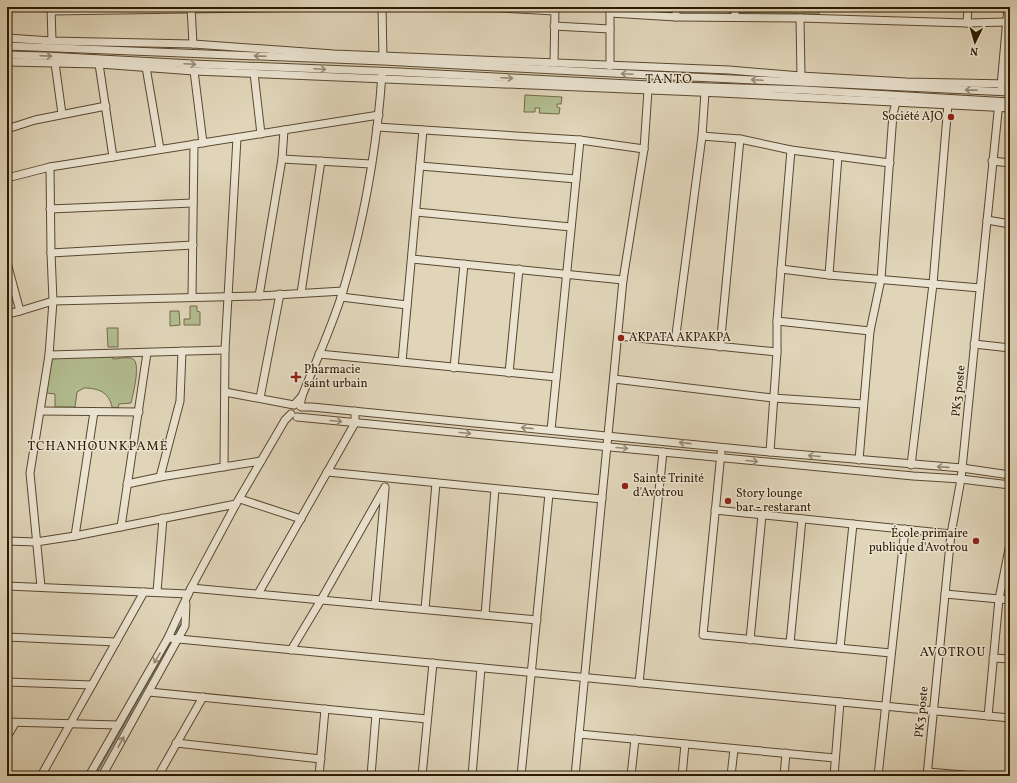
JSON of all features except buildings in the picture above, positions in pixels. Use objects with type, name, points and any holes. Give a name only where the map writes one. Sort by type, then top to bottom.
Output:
[{"type":"street","points":[[52,41],[51,9],[322,7]]},
{"type":"street","points":[[89,776],[168,638],[189,593],[238,501],[285,420],[302,414],[299,406],[302,396],[342,294],[364,211],[379,115],[383,58],[382,7]]},
{"type":"street","points":[[389,7],[555,9],[554,63]]},
{"type":"street","points":[[676,7],[676,17]]},
{"type":"street","points":[[734,17],[735,7]]},
{"type":"street","points":[[967,23],[968,7]]},
{"type":"street","name":"PK3 poste","points":[[927,774],[951,534],[961,479],[1008,7]]},
{"type":"street","points":[[191,8],[193,44]]},
{"type":"street","points":[[610,66],[610,10],[676,17],[800,18],[967,23],[1006,22]]},
{"type":"street","points":[[800,18],[801,76]]},
{"type":"street","points":[[554,26],[610,29]]},
{"type":"street","points":[[7,38],[52,41],[193,44],[383,58],[901,87],[1001,87],[1010,84]]},
{"type":"street","points":[[7,46],[729,70],[801,76],[1001,87],[1010,92]]},
{"type":"street","points":[[7,55],[896,102],[948,104],[999,104],[1010,102]]},
{"type":"street","points":[[7,62],[99,64],[194,71],[382,75],[805,90],[999,104],[1010,108]]},
{"type":"street","points":[[55,63],[62,114]]},
{"type":"street","points":[[99,64],[113,157]]},
{"type":"street","points":[[146,67],[160,149]]},
{"type":"street","points":[[194,71],[203,143]]},
{"type":"street","points":[[254,73],[261,134]]},
{"type":"street","points":[[575,776],[623,280],[644,149],[648,90]]},
{"type":"street","points":[[675,342],[702,136],[705,92]]},
{"type":"street","points":[[859,460],[870,331],[880,279],[893,114],[896,102]]},
{"type":"street","points":[[911,465],[933,284],[948,104]]},
{"type":"street","points":[[7,129],[35,120],[106,106]]},
{"type":"street","points":[[7,178],[50,167],[379,115]]},
{"type":"street","points":[[377,127],[580,140],[644,149]]},
{"type":"street","points":[[259,296],[282,159],[284,130]]},
{"type":"street","points":[[402,362],[423,130]]},
{"type":"street","points":[[702,136],[740,139],[791,150],[890,164]]},
{"type":"street","points":[[224,467],[226,350],[237,138]]},
{"type":"street","points":[[720,347],[740,139]]},
{"type":"street","points":[[551,430],[580,140]]},
{"type":"street","points":[[192,297],[194,144]]},
{"type":"street","points":[[770,452],[777,352],[777,321],[791,150]]},
{"type":"street","points":[[829,275],[838,156]]},
{"type":"street","points":[[282,159],[372,164]]},
{"type":"street","points":[[301,293],[321,161]]},
{"type":"street","points":[[992,161],[1010,163]]},
{"type":"street","points":[[420,166],[576,179]]},
{"type":"street","points":[[41,587],[30,473],[49,355],[53,301],[50,167]]},
{"type":"street","points":[[50,209],[193,203]]},
{"type":"street","points":[[416,212],[571,227]]},
{"type":"street","points":[[987,220],[1010,224]]},
{"type":"street","points":[[51,253],[192,246]]},
{"type":"street","points":[[412,259],[623,280]]},
{"type":"street","points":[[7,263],[20,311]]},
{"type":"street","points":[[454,368],[464,264]]},
{"type":"street","points":[[509,373],[519,269]]},
{"type":"street","points":[[781,269],[829,275],[980,288]]},
{"type":"street","points":[[7,314],[53,301],[229,297],[301,293],[342,294],[407,305]]},
{"type":"street","points":[[260,398],[280,294]]},
{"type":"street","points":[[777,321],[870,331]]},
{"type":"street","points":[[618,336],[777,352]]},
{"type":"street","points":[[974,344],[1010,348]]},
{"type":"street","points":[[49,355],[226,350]]},
{"type":"street","points":[[160,477],[180,401],[182,351]]},
{"type":"street","points":[[121,527],[147,353]]},
{"type":"street","points":[[319,354],[556,377]]},
{"type":"street","points":[[614,379],[773,398],[863,404]]},
{"type":"street","points":[[225,392],[299,406],[770,452],[911,465],[962,468],[1010,474]]},
{"type":"street","points":[[294,416],[291,408],[299,406]]},
{"type":"street","points":[[41,411],[139,412]]},
{"type":"street","points":[[258,594],[355,423],[356,411]]},
{"type":"street","points":[[75,536],[94,412]]},
{"type":"street","points":[[294,416],[720,458],[961,479],[1010,485]]},
{"type":"street","points":[[722,447],[703,636],[891,653]]},
{"type":"street","points":[[639,683],[663,452]]},
{"type":"street","points":[[127,484],[160,477],[262,461]]},
{"type":"street","points":[[327,472],[602,499]]},
{"type":"street","points":[[375,605],[386,478]]},
{"type":"street","points":[[425,609],[436,483]]},
{"type":"street","points":[[291,650],[385,487]]},
{"type":"street","points":[[484,615],[495,489]]},
{"type":"street","points":[[521,776],[549,494]]},
{"type":"street","points":[[7,541],[36,542],[75,536],[238,501],[300,519]]},
{"type":"street","points":[[716,510],[951,534]]},
{"type":"street","points":[[750,640],[762,515]]},
{"type":"street","points":[[158,592],[163,518]]},
{"type":"street","points":[[790,643],[802,519]]},
{"type":"street","points":[[840,648],[853,524]]},
{"type":"street","points":[[878,776],[905,529]]},
{"type":"street","points":[[988,716],[999,599],[1010,544]]},
{"type":"street","points":[[7,586],[144,592],[258,594],[536,620]]},
{"type":"street","points":[[41,776],[144,592]]},
{"type":"street","points":[[102,776],[185,626],[189,593]]},
{"type":"street","points":[[945,594],[1010,600]]},
{"type":"street","points":[[7,637],[116,642]]},
{"type":"street","points":[[168,638],[1010,718]]},
{"type":"street","points":[[993,658],[1010,659]]},
{"type":"street","points":[[422,776],[433,663]]},
{"type":"street","points":[[472,776],[481,668]]},
{"type":"street","points":[[7,682],[92,685]]},
{"type":"street","points":[[149,692],[427,719]]},
{"type":"street","points":[[158,776],[203,697]]},
{"type":"street","points":[[834,776],[840,702]]},
{"type":"street","points":[[320,776],[325,709]]},
{"type":"street","points":[[371,776],[376,714]]},
{"type":"street","points":[[7,722],[118,725]]},
{"type":"street","points":[[7,736],[15,723]]},
{"type":"street","points":[[579,734],[835,758]]},
{"type":"street","points":[[631,776],[635,739]]},
{"type":"street","points":[[176,743],[321,759]]},
{"type":"street","points":[[682,776],[685,744]]},
{"type":"street","points":[[731,776],[734,749]]},
{"type":"street","points":[[784,776],[786,753]]},
{"type":"street","points":[[927,774],[975,776]]},
{"type":"green space","points":[[728,7],[819,7],[819,14],[728,12]]},
{"type":"green space","points":[[525,95],[562,97],[561,104],[557,104],[557,107],[560,108],[559,114],[539,113],[540,108],[535,108],[535,112],[524,112]]},
{"type":"green space","points":[[190,306],[197,306],[197,311],[200,312],[200,325],[184,325],[184,319],[190,319]]},
{"type":"green space","points":[[170,311],[179,311],[180,325],[170,326]]},
{"type":"green space","points":[[107,328],[118,328],[118,347],[108,347]]},
{"type":"green space","points":[[113,356],[113,359],[129,358],[133,359],[135,362],[136,380],[131,403],[119,404],[118,408],[112,407],[106,394],[98,390],[84,388],[77,392],[75,407],[55,407],[55,394],[46,393],[48,359]]},
{"type":"waterway","points":[[175,633],[181,624]]},
{"type":"waterway","points":[[95,776],[170,643]]},
{"type":"place","name":"Société AJO","points":[[951,117]]},
{"type":"place","name":"AKPATA AKPAKPA","points":[[621,338]]},
{"type":"place","name":"Pharmacie saint urbain","points":[[296,377]]},
{"type":"place","name":"Sainte Trinité d'Avotrou","points":[[625,486]]},
{"type":"place","name":"Story lounge bar - restarant","points":[[728,501]]},
{"type":"place","name":"École primaire publique d'Avotrou","points":[[976,541]]},
{"type":"district","name":"TANTO","points":[[669,80]]},
{"type":"district","name":"TCHANHOUNKPAMÈ","points":[[98,447]]},
{"type":"district","name":"AVOTROU","points":[[953,653]]}]
